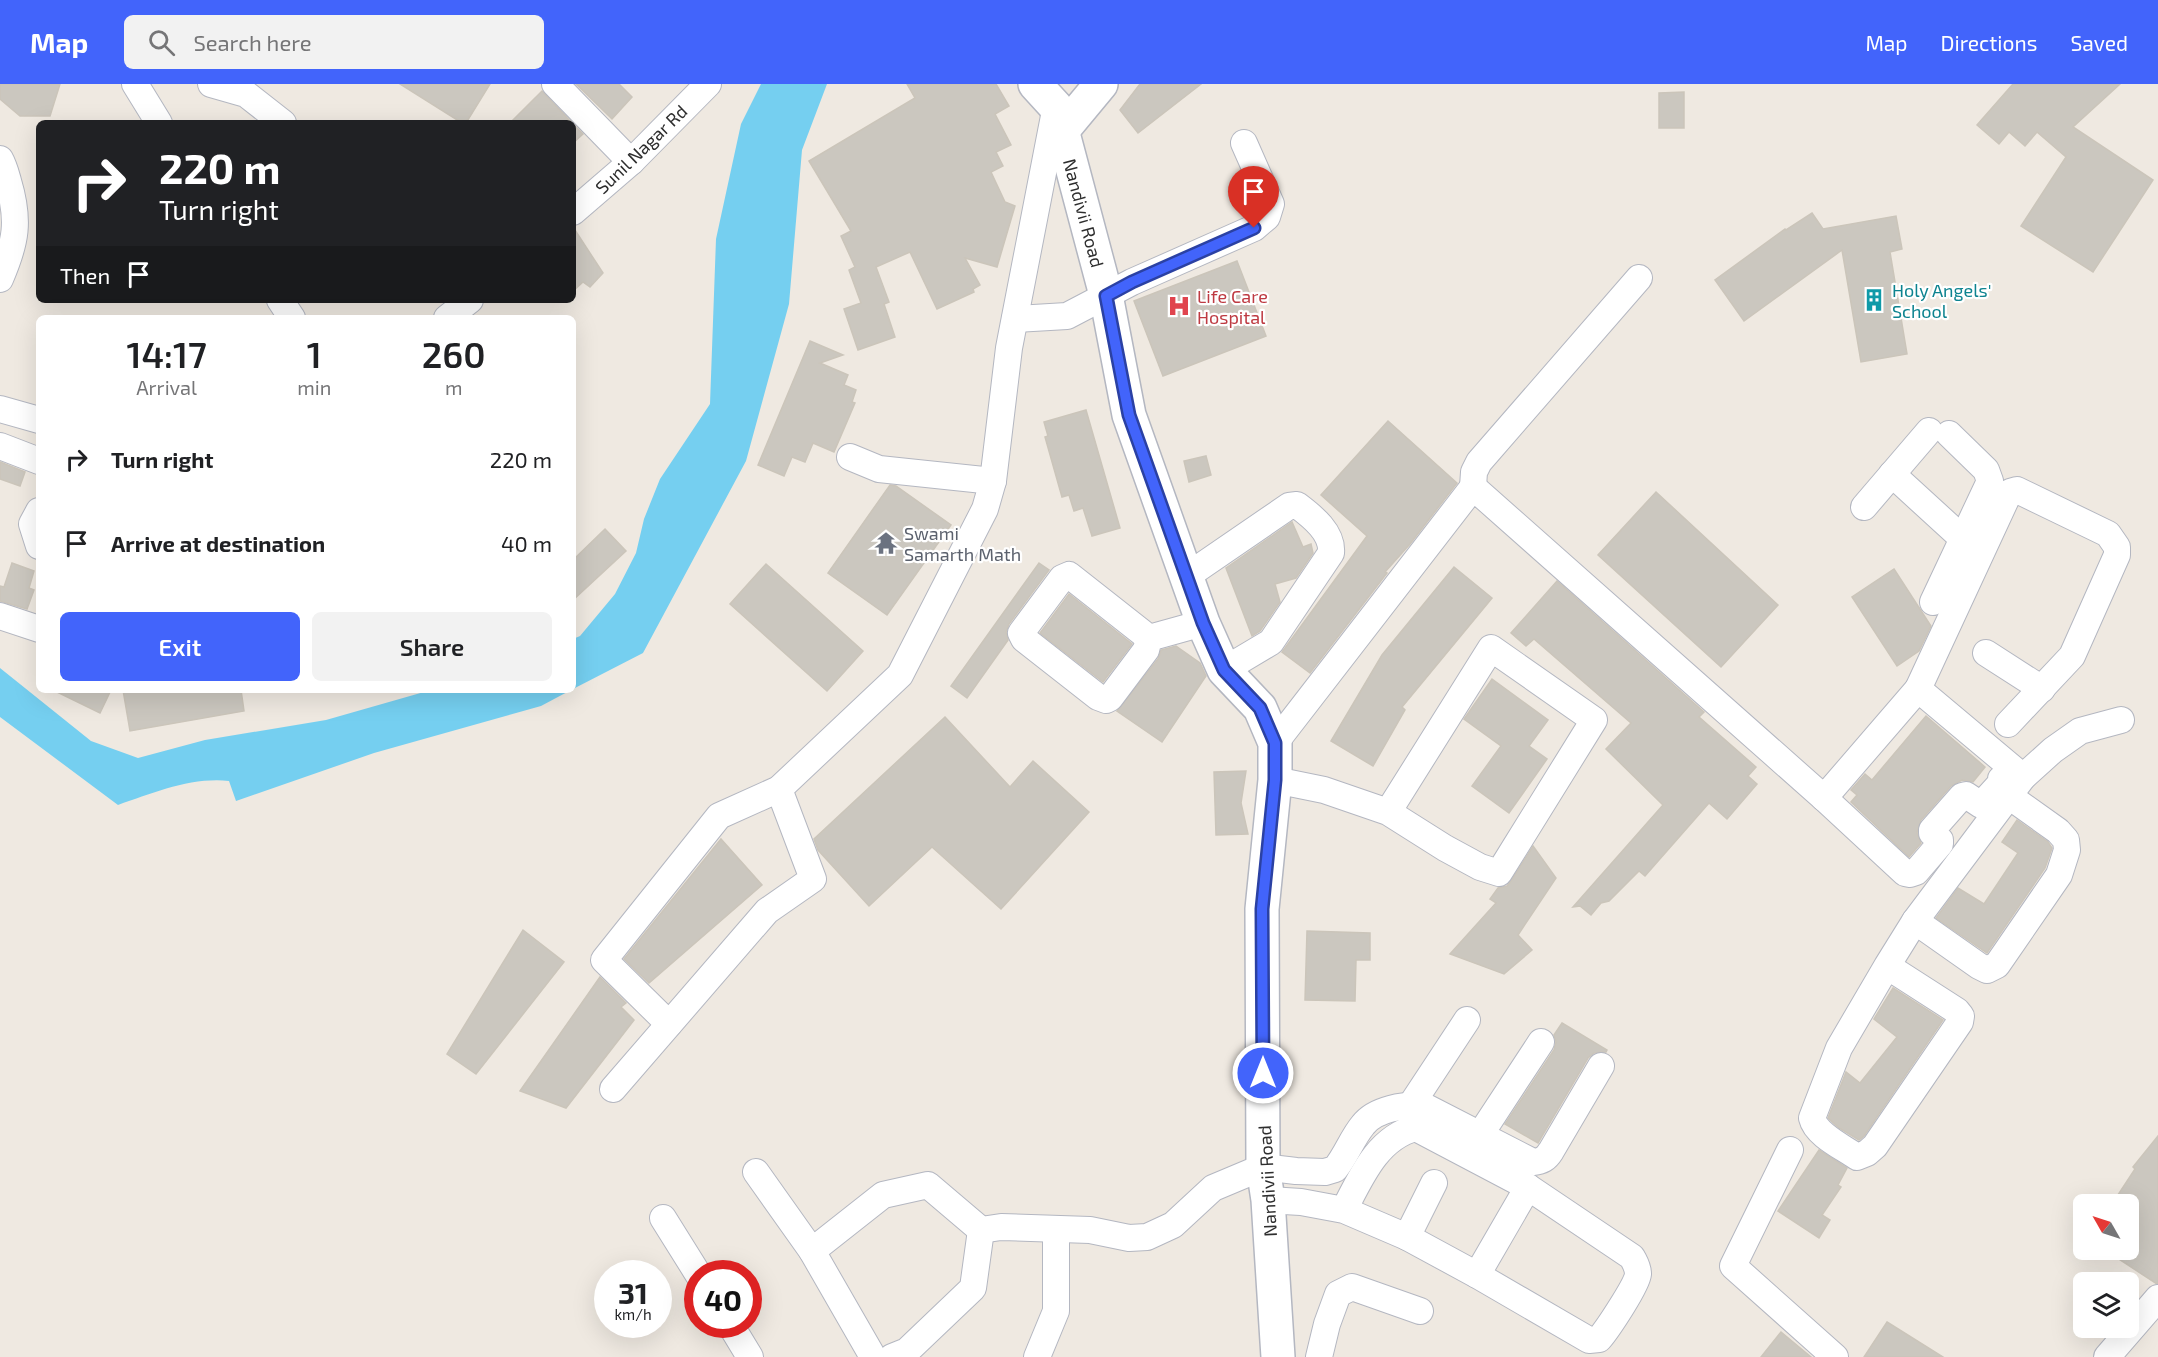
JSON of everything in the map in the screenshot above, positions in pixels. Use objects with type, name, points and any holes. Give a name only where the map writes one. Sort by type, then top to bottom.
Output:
[{"type":"street","points":[[135,84],[157,120]]},
{"type":"street","points":[[211,84],[246,94],[279,120]]},
{"type":"street","points":[[555,84],[631,162]]},
{"type":"street","name":"Sunil Nagar Rd","points":[[576,209],[631,162],[708,84]]},
{"type":"street","points":[[669,1024],[604,960],[719,816],[779,789],[900,675],[984,509],[993,481],[1015,319],[1057,102],[1101,84]]},
{"type":"street","name":"Nandivii Road","points":[[1057,102],[1106,296],[1129,415],[1203,623],[1224,670],[1260,708],[1275,743],[1275,780],[1262,909],[1263,1167],[1268,1200],[1278,1357]]},
{"type":"street","points":[[1015,319],[1066,316],[1132,282],[1254,228],[1267,217],[1270,204],[1244,143]]},
{"type":"street","points":[[0,159],[11,190],[17,218],[10,256],[0,279]]},
{"type":"street","points":[[1275,743],[1473,487],[1474,472],[1479,462],[1639,278]]},
{"type":"street","points":[[451,315],[466,303]]},
{"type":"street","points":[[0,409],[36,419]]},
{"type":"street","points":[[1824,798],[1914,693],[1972,547],[1990,476],[1939,433],[1892,474],[1864,507]]},
{"type":"street","points":[[0,446],[36,460]]},
{"type":"street","points":[[850,457],[879,469],[993,481]]},
{"type":"street","points":[[1892,474],[1972,547]]},
{"type":"street","points":[[1473,487],[1824,798],[1905,873],[1910,874],[1916,872],[1940,844],[1940,840],[1932,831],[1962,796],[1966,795],[1982,805],[2001,783],[2002,777],[1999,771],[1914,693]]},
{"type":"street","points":[[1933,602],[2013,490],[2108,534],[2117,547],[2117,555],[2072,656],[2007,724]]},
{"type":"street","points":[[1187,576],[1289,506],[1298,505],[1330,537],[1331,553],[1270,642],[1224,670]]},
{"type":"street","points":[[36,517],[32,524],[36,537]]},
{"type":"street","points":[[1072,575],[1149,638],[1146,650],[1110,698],[1106,700],[1098,697],[1024,639],[1021,633],[1062,578],[1072,575]]},
{"type":"street","points":[[0,616],[36,628]]},
{"type":"street","points":[[1149,638],[1203,623]]},
{"type":"street","points":[[1275,780],[1324,790],[1389,812],[1480,867],[1499,873],[1594,720],[1491,648],[1389,812]]},
{"type":"street","points":[[1986,653],[2042,689]]},
{"type":"street","points":[[1914,693],[2016,787],[2066,840],[2067,850],[2059,875],[1997,965],[1987,970],[1915,921]]},
{"type":"street","points":[[1887,966],[1957,1011],[1961,1016],[1960,1022],[1875,1146],[1857,1156],[1819,1130],[1813,1124],[1812,1118],[1839,1048],[1887,966],[1915,921],[2016,787],[2052,750],[2080,731],[2121,720]]},
{"type":"street","points":[[613,1089],[767,911],[813,879],[779,789]]},
{"type":"street","points":[[1411,1105],[1467,1020]]},
{"type":"street","points":[[1480,1135],[1541,1042]]},
{"type":"street","points":[[812,1251],[883,1195],[928,1185],[981,1230],[1001,1227],[1090,1230],[1129,1238],[1147,1237],[1173,1225],[1213,1188],[1263,1167],[1325,1172],[1335,1169],[1363,1124],[1387,1111],[1411,1105],[1424,1106],[1533,1162],[1546,1159],[1601,1066]]},
{"type":"street","points":[[1268,1200],[1302,1202],[1344,1210],[1407,1238],[1477,1275],[1589,1340],[1599,1339],[1606,1331],[1638,1277],[1637,1266],[1632,1257],[1528,1187],[1416,1128],[1402,1131],[1372,1159],[1344,1210]]},
{"type":"street","points":[[1350,1146],[1372,1159]]},
{"type":"street","points":[[1790,1150],[1733,1266],[1835,1357]]},
{"type":"street","points":[[756,1172],[812,1251],[873,1357]]},
{"type":"street","points":[[1407,1238],[1434,1182]]},
{"type":"street","points":[[1477,1275],[1528,1187]]},
{"type":"street","points":[[663,1218],[689,1260]]},
{"type":"street","points":[[1037,1357],[1056,1311],[1056,1229]]},
{"type":"street","points":[[892,1357],[907,1351],[973,1288],[981,1230]]},
{"type":"street","points":[[1319,1357],[1327,1324],[1338,1294],[1352,1287],[1420,1311]]},
{"type":"street","points":[[2108,1357],[2158,1298]]},
{"type":"street","points":[[738,1338],[750,1357]]},
{"type":"water","points":[[761,84],[827,84],[802,150],[789,304],[746,461],[643,653],[576,687],[576,638],[580,636],[615,594],[636,553],[644,519],[660,479],[710,404],[716,239],[741,124]]},
{"type":"water","points":[[0,668],[91,741],[138,758],[205,740],[326,720],[420,693],[565,693],[541,706],[374,753],[236,801],[229,781],[215,780],[172,787],[118,805],[0,717]]},
{"type":"building","points":[[0,84],[60,84],[50,116],[20,116],[0,99]]},
{"type":"building","points":[[400,84],[490,84],[468,120],[457,120]]},
{"type":"building","points":[[576,84],[619,84],[632,97],[612,119]]},
{"type":"building","points":[[907,84],[996,84],[1009,106],[995,114],[1011,145],[996,152],[1003,166],[991,172],[1005,202],[1015,206],[997,267],[965,258],[980,285],[973,289],[974,292],[937,309],[910,252],[876,267],[889,302],[884,304],[895,337],[858,350],[844,309],[861,303],[849,270],[855,267],[841,236],[851,231],[809,161],[915,98]]},
{"type":"building","points":[[1140,84],[1201,84],[1138,133],[1120,110]]},
{"type":"building","points":[[2013,84],[2120,84],[2073,127],[2153,180],[2093,272],[2021,226],[2066,157],[2037,132],[2025,146],[2009,132],[1999,144],[1977,125]]},
{"type":"building","points":[[542,91],[569,120],[513,120]]},
{"type":"building","points":[[1684,92],[1684,128],[1659,128],[1659,93]]},
{"type":"building","points":[[576,127],[583,134],[576,140]]},
{"type":"building","name":"Holy Angels' School","points":[[1812,213],[1823,229],[1896,216],[1902,249],[1890,252],[1907,354],[1861,362],[1842,250],[1744,321],[1715,280],[1785,229]]},
{"type":"building","points":[[576,232],[603,273],[590,287],[583,282],[576,288]]},
{"type":"building","points":[[1237,261],[1266,336],[1163,376],[1134,301]]},
{"type":"building","points":[[810,341],[843,355],[820,363],[848,375],[844,385],[856,390],[852,402],[855,403],[834,452],[813,443],[805,462],[792,457],[784,476],[758,465]]},
{"type":"building","points":[[1086,410],[1120,528],[1092,536],[1083,508],[1074,511],[1069,495],[1062,497],[1045,437],[1048,436],[1044,422]]},
{"type":"building","points":[[1388,421],[1457,483],[1410,544],[1385,572],[1387,573],[1310,673],[1282,652],[1367,536],[1321,495]]},
{"type":"building","points":[[1206,456],[1211,475],[1189,482],[1184,461]]},
{"type":"building","points":[[0,462],[25,472],[20,486],[0,479]]},
{"type":"building","points":[[890,485],[896,486],[951,525],[887,615],[828,573]]},
{"type":"building","points":[[1656,492],[1778,605],[1721,667],[1598,555]]},
{"type":"building","points":[[1292,522],[1303,547],[1311,544],[1313,553],[1296,578],[1275,584],[1280,602],[1260,631],[1252,636],[1226,568]]},
{"type":"building","points":[[605,529],[626,551],[576,597],[576,557]]},
{"type":"building","points":[[12,563],[34,571],[29,588],[34,590],[27,609],[0,601],[0,586],[4,587]]},
{"type":"building","points":[[1039,563],[1049,570],[1009,624],[1006,632],[1008,640],[967,698],[951,686]]},
{"type":"building","points":[[766,564],[863,651],[827,691],[730,604]]},
{"type":"building","points":[[1454,567],[1492,598],[1402,707],[1405,710],[1373,766],[1331,741],[1382,655]]},
{"type":"building","points":[[1894,569],[1931,626],[1919,651],[1897,666],[1852,597]]},
{"type":"building","points":[[1557,581],[1704,712],[1699,717],[1756,767],[1748,776],[1757,784],[1727,819],[1709,803],[1645,876],[1639,871],[1609,901],[1601,903],[1591,915],[1580,906],[1573,907],[1663,805],[1606,749],[1631,723],[1534,639],[1526,646],[1511,633]]},
{"type":"building","points":[[1069,594],[1132,644],[1103,682],[1040,633]]},
{"type":"building","points":[[1176,646],[1200,663],[1206,676],[1162,742],[1117,711],[1158,659],[1161,650]]},
{"type":"building","points":[[1492,679],[1548,720],[1529,746],[1547,759],[1509,813],[1472,786],[1501,746],[1464,719]]},
{"type":"building","points":[[59,693],[110,693],[100,713]]},
{"type":"building","points":[[124,693],[241,693],[244,711],[130,731]]},
{"type":"building","points":[[1926,716],[1985,767],[1973,782],[1962,780],[1951,786],[1921,820],[1917,833],[1921,843],[1909,857],[1851,802],[1857,795],[1851,790],[1865,774],[1872,780]]},
{"type":"building","points":[[945,717],[1010,787],[1033,761],[1089,812],[1001,909],[932,847],[869,906],[818,850],[814,839]]},
{"type":"building","points":[[1246,771],[1241,803],[1248,834],[1216,835],[1214,772]]},
{"type":"building","points":[[2017,820],[2048,842],[2052,848],[2045,868],[1987,953],[1936,918],[1958,888],[1984,904],[2018,853],[2002,842]]},
{"type":"building","points":[[721,839],[762,885],[649,983],[624,959]]},
{"type":"building","points":[[1533,846],[1556,878],[1518,935],[1532,950],[1504,974],[1450,954],[1496,903],[1490,899],[1498,888],[1507,886]]},
{"type":"building","points":[[523,930],[564,962],[476,1074],[447,1054]]},
{"type":"building","points":[[1307,931],[1370,933],[1370,960],[1356,960],[1355,1001],[1305,1000]]},
{"type":"building","points":[[600,977],[626,1003],[621,1007],[634,1020],[566,1108],[520,1091]]},
{"type":"building","points":[[1893,988],[1943,1020],[1864,1136],[1859,1140],[1828,1118],[1846,1072],[1860,1083],[1897,1037],[1874,1019]]},
{"type":"building","points":[[1562,1023],[1607,1050],[1594,1053],[1588,1058],[1538,1143],[1505,1124],[1554,1050],[1556,1042],[1554,1035]]},
{"type":"building","points":[[2158,1136],[2157,1284],[2120,1260],[2139,1260],[2139,1194],[2119,1194],[2135,1169],[2133,1167]]},
{"type":"building","points":[[1819,1150],[1847,1168],[1838,1185],[1841,1187],[1822,1215],[1830,1220],[1819,1238],[1778,1211]]},
{"type":"building","points":[[1887,1322],[1943,1357],[1864,1357]]},
{"type":"building","points":[[1781,1332],[1811,1357],[1761,1357]]},
{"type":"place","name":"Holy Angels' School","points":[[1874,300]]},
{"type":"place","name":"Life Care Hospital","points":[[1179,306]]},
{"type":"place","name":"Swami Samarth Math","points":[[886,543]]},
{"type":"route","points":[[1254,228],[1132,282],[1106,296],[1129,415],[1203,623],[1224,670],[1260,708],[1275,743],[1275,780],[1262,909],[1263,1073]]}]
